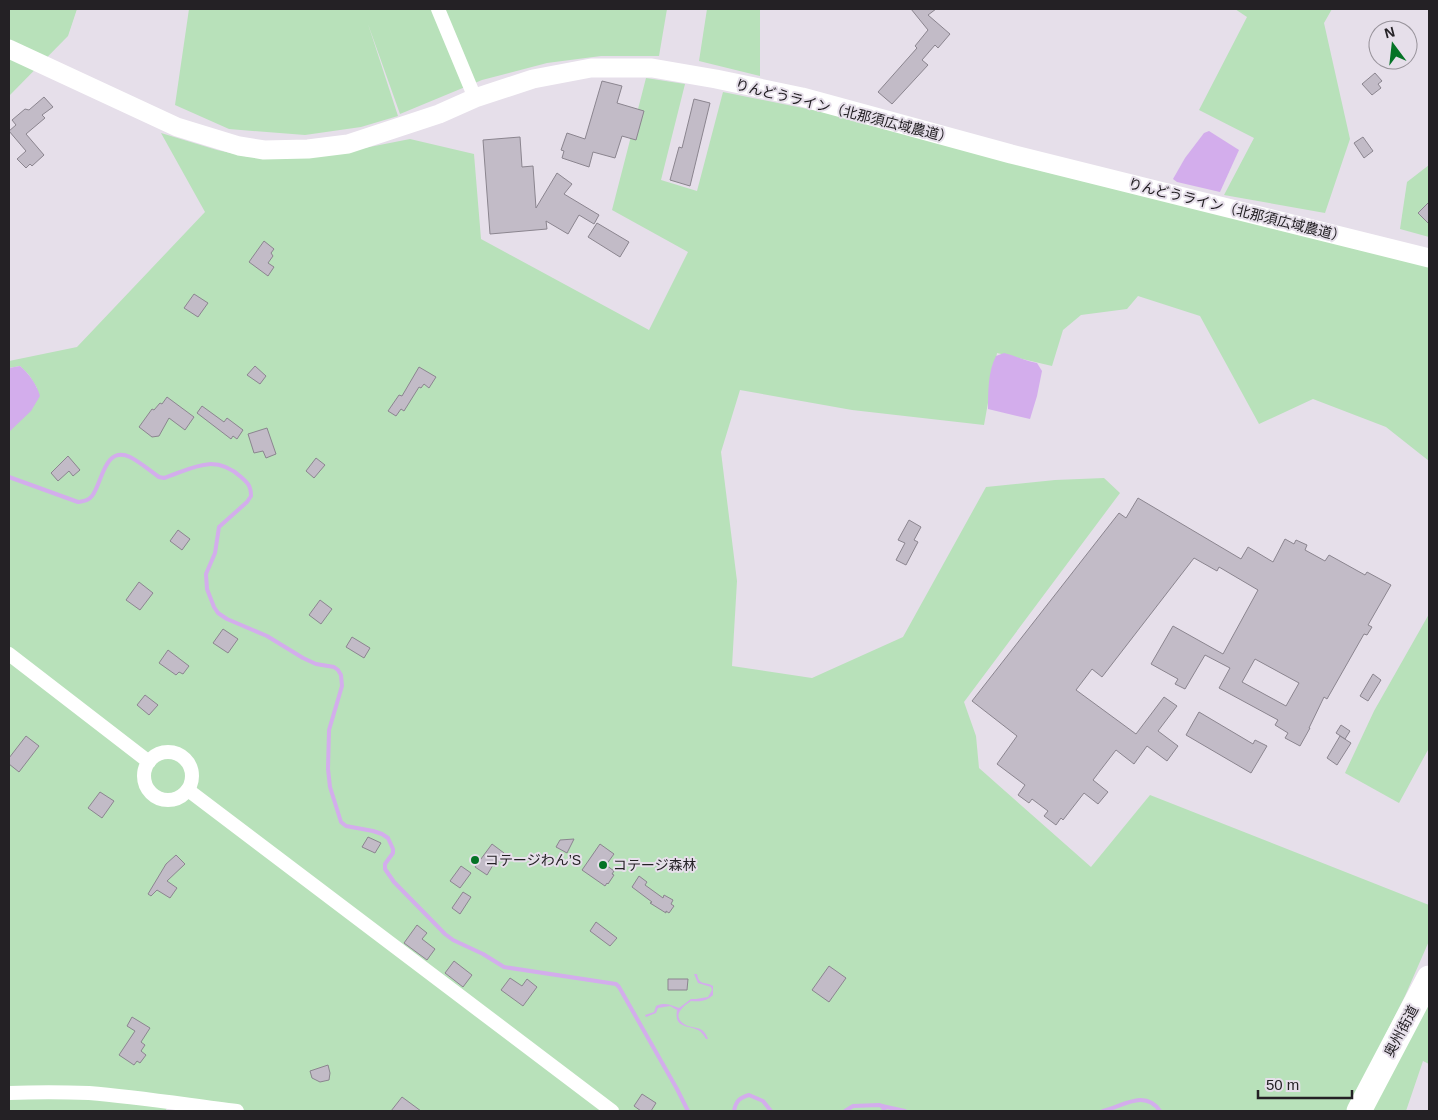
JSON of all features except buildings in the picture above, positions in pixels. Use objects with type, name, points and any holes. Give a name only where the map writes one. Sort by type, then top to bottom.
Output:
[{"type":"highway","name":"奥州街道","points":[[1359,1111],[1429,978]]},
{"type":"street","points":[[438,9],[475,98]]},
{"type":"street","name":"りんどうライン（北那須広域農道）","points":[[9,49],[176,127],[239,146],[264,150],[308,149],[348,144],[439,114],[475,98],[533,79],[591,68],[652,68],[802,97],[1011,154],[1429,258]]},
{"type":"street","points":[[9,654],[149,762]]},
{"type":"street","points":[[167,752],[175,753],[182,757],[191,768],[192,776],[188,790],[175,799],[167,800],[152,795],[144,779],[144,771],[149,762],[153,757],[167,752]]},
{"type":"street","points":[[188,790],[612,1111]]},
{"type":"street","points":[[9,1093],[89,1093],[237,1111]]},
{"type":"green space","points":[[9,9],[77,9],[68,36],[9,96]]},
{"type":"green space","points":[[189,9],[667,9],[659,56],[601,56],[547,63],[482,80],[400,114],[368,24],[398,116],[361,127],[305,135],[229,129],[175,105]]},
{"type":"green space","points":[[707,9],[760,9],[760,76],[699,61]]},
{"type":"green space","points":[[1235,9],[1332,9],[1324,23],[1350,139],[1325,213],[1224,195],[1254,138],[1199,110],[1247,17]]},
{"type":"green space","points":[[646,78],[685,84],[661,180],[697,191],[723,92],[857,119],[1429,267],[1429,461],[1386,427],[1313,399],[1259,424],[1200,316],[1138,296],[1127,309],[1081,315],[1063,330],[1052,366],[997,353],[984,425],[852,410],[740,390],[721,452],[737,581],[732,666],[812,678],[903,637],[986,487],[1055,480],[1104,478],[1120,493],[964,702],[976,736],[979,768],[1091,867],[1150,795],[1429,905],[1429,941],[1405,996],[1347,1111],[210,1111],[168,1107],[165,1111],[9,1111],[9,432],[37,388],[29,375],[20,366],[9,368],[9,361],[77,347],[205,212],[161,133],[217,150],[249,157],[329,155],[410,139],[474,154],[481,239],[649,330],[688,252],[612,210]]},
{"type":"green space","points":[[1429,165],[1429,237],[1400,229],[1407,182]]},
{"type":"green space","points":[[1429,614],[1429,748],[1399,803],[1345,773],[1374,711]]},
{"type":"green space","points":[[1428,1005],[1429,1064],[1423,1061],[1406,1111],[1370,1111]]},
{"type":"shaded area","points":[[1209,131],[1239,150],[1220,192],[1177,182],[1173,179],[1185,158],[1204,133]]},
{"type":"shaded area","points":[[1004,353],[1037,363],[1042,371],[1030,419],[988,409],[991,368],[996,356]]},
{"type":"shaded area","points":[[20,366],[32,379],[40,396],[31,411],[9,432],[9,368]]},
{"type":"shaded area","points":[[694,974],[697,974],[701,982],[713,986],[713,995],[703,1001],[691,1001],[680,1011],[679,1017],[680,1021],[687,1026],[701,1029],[708,1039],[698,1030],[682,1025],[679,1023],[677,1020],[677,1010],[670,1006],[658,1008],[656,1013],[646,1017],[645,1015],[654,1012],[656,1006],[662,1004],[679,1008],[691,999],[708,997],[712,990],[711,987],[698,983]]},
{"type":"waterway","points":[[9,477],[78,502],[86,501],[90,498],[109,461],[114,456],[121,455],[134,459],[159,477],[164,478],[194,467],[212,464],[231,470],[243,479],[250,487],[251,496],[247,502],[219,527],[215,553],[206,574],[207,589],[214,607],[218,613],[227,619],[267,636],[316,664],[334,667],[341,675],[342,686],[329,730],[328,769],[330,787],[341,822],[346,826],[373,831],[388,838],[393,853],[385,864],[385,869],[394,882],[453,940],[483,954],[504,967],[616,984],[688,1111]]},
{"type":"waterway","points":[[734,1111],[738,1100],[749,1095],[763,1101],[771,1111]]},
{"type":"waterway","points":[[1103,1111],[1141,1100],[1154,1104],[1160,1111]]},
{"type":"waterway","points":[[845,1111],[853,1106],[879,1105],[885,1111]]},
{"type":"waterway","points":[[882,1106],[905,1111]]},
{"type":"place","name":"コテージわん’S","points":[[475,860]]},
{"type":"place","name":"コテージ森林","points":[[603,865]]}]
